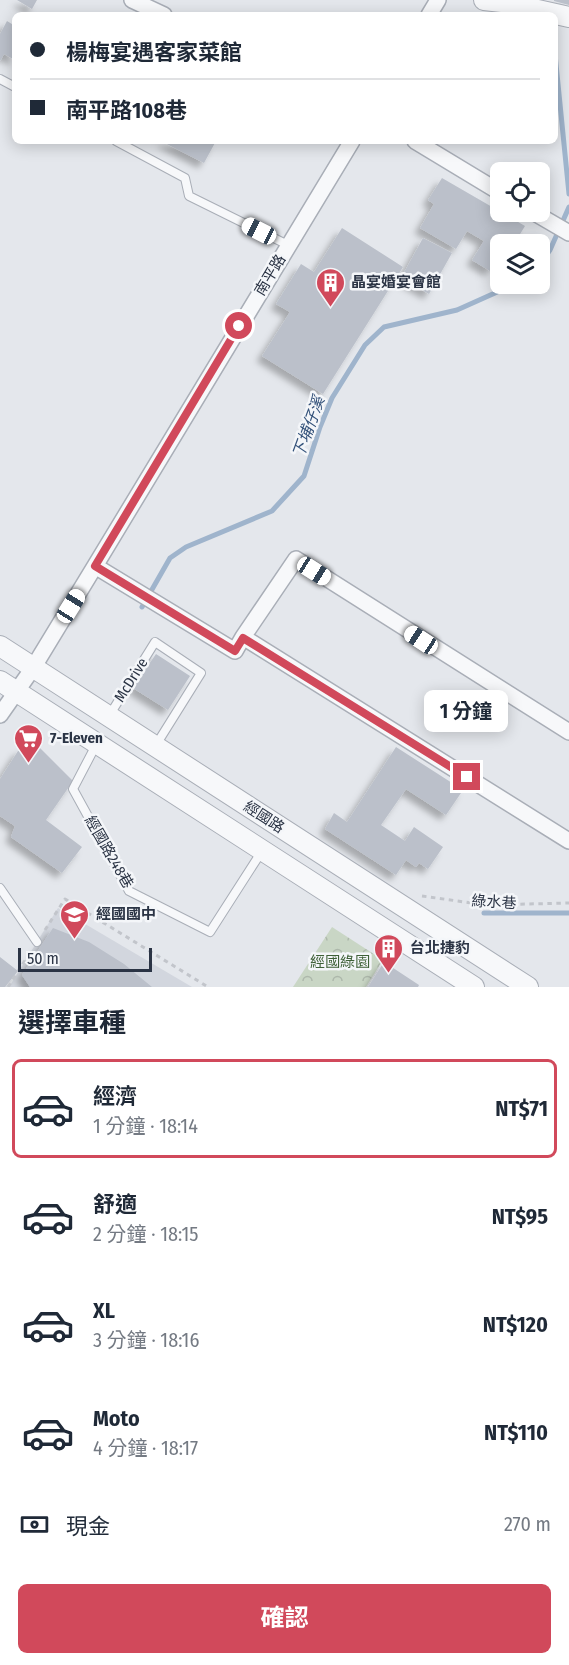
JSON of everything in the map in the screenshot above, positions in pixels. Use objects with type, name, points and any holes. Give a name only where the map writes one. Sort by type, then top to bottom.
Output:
[{"type":"street","points":[[132,0],[158,12]]},
{"type":"street","points":[[484,0],[547,12]]},
{"type":"street","name":"南平路","points":[[0,716],[8,686],[33,668],[350,144]]},
{"type":"street","points":[[420,144],[490,186]]},
{"type":"street","points":[[550,222],[569,233]]},
{"type":"street","points":[[95,566],[235,651],[296,560],[569,732]]},
{"type":"street","points":[[243,638],[569,841]]},
{"type":"street","name":"經國路","points":[[0,646],[528,987]]},
{"type":"street","name":"經國路","points":[[8,686],[474,987]]},
{"type":"lane","points":[[122,144],[185,178],[189,196],[288,245]]},
{"type":"lane","name":"McDrive","points":[[109,716],[155,642],[201,673],[155,747]]},
{"type":"lane","name":"經國路248巷","points":[[97,744],[73,789],[129,891],[210,932],[262,850]]},
{"type":"lane","points":[[0,888],[37,942]]},
{"type":"path","name":"綠水巷","points":[[420,896],[486,905],[569,903]]},
{"type":"path","points":[[8,987],[65,899],[208,987]]},
{"type":"shaded area","name":"經國國中","points":[[58,908],[192,987],[9,987]]},
{"type":"green space","name":"經國綠園","points":[[332,927],[383,960],[366,987],[293,987]]},
{"type":"building","points":[[17,0],[37,0],[32,9]]},
{"type":"building","points":[[554,0],[569,0],[569,5],[554,1]]},
{"type":"building","points":[[7,21],[12,24],[12,58],[4,54],[0,61],[0,34]]},
{"type":"building","points":[[167,144],[214,144],[204,163]]},
{"type":"building","points":[[442,178],[490,206],[490,222],[518,222],[525,226],[520,234],[490,234],[490,271],[472,260],[484,241],[467,231],[456,249],[420,228],[434,204],[428,200]]},
{"type":"building","name":"晶宴婚宴會館","points":[[342,228],[403,267],[323,394],[262,356],[290,312],[276,304],[301,264],[314,272]]},
{"type":"building","points":[[423,238],[452,253],[429,294],[401,278]]},
{"type":"building","points":[[156,654],[190,676],[168,710],[133,688]]},
{"type":"building","points":[[38,746],[73,781],[46,820],[82,847],[62,873],[11,837],[15,826],[0,816],[0,779],[18,751]]},
{"type":"building","points":[[396,747],[463,790],[446,815],[406,789],[381,825],[405,841],[414,827],[443,847],[428,869],[419,863],[416,867],[406,860],[396,875],[325,829],[334,813],[347,822]]},
{"type":"building","name":"經國國中","points":[[53,928],[89,942],[124,964],[152,987],[30,987],[22,975]]},
{"type":"building","points":[[0,957],[18,971],[5,987],[0,987]]},
{"type":"building","name":"台北捷豹","points":[[384,962],[419,985],[418,987],[368,987]]},
{"type":"waterway","name":"下埔仔溪","points":[[558,84],[569,194]]},
{"type":"waterway","name":"下埔仔溪","points":[[550,250],[569,207]]},
{"type":"waterway","name":"下埔仔溪","points":[[142,607],[170,558],[186,547],[272,511],[304,476],[332,398],[365,345],[384,327],[457,310],[493,294]]},
{"type":"waterway","name":"下埔仔溪","points":[[484,913],[569,913]]},
{"type":"place","name":"晶宴婚宴會館","points":[[330,308]]},
{"type":"place","name":"7-Eleven","points":[[29,764]]},
{"type":"place","name":"經國國中","points":[[75,940]]},
{"type":"place","name":"台北捷豹","points":[[389,974]]},
{"type":"route","points":[[239,326],[95,566],[235,651],[243,638],[467,777]]}]
